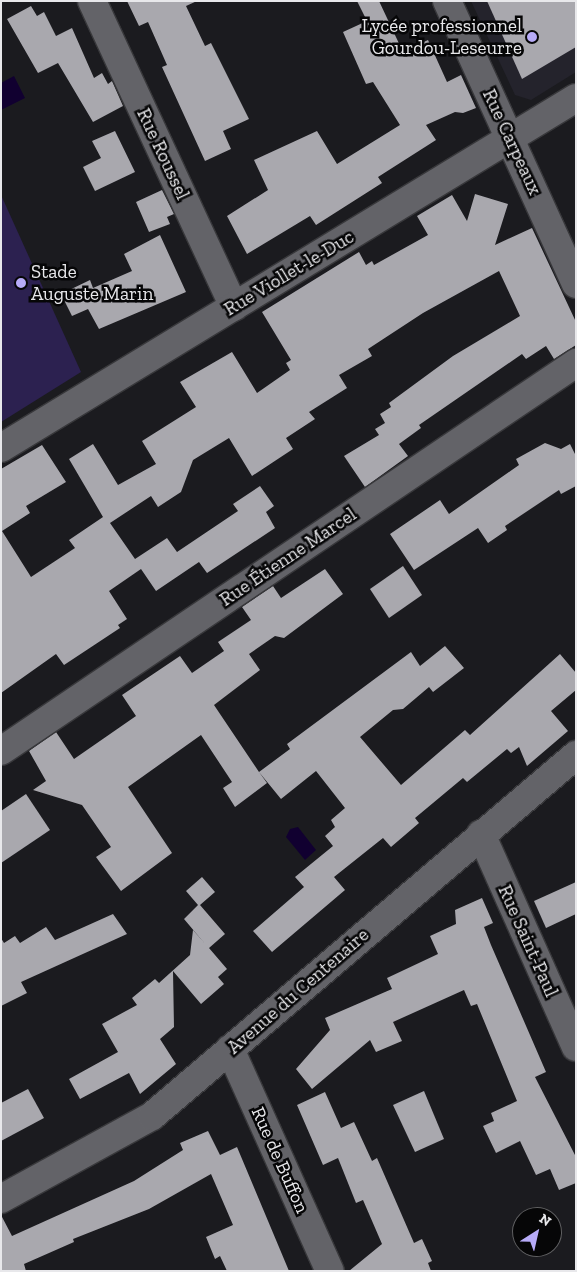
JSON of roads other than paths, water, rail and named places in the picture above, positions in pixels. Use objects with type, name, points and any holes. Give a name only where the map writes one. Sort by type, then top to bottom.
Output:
[{"type":"street","name":"Rue Roussel","points":[[92,1],[234,307]]},
{"type":"street","name":"Rue Carpeaux","points":[[447,1],[576,284]]},
{"type":"street","name":"Rue Viollet-le-Duc","points":[[1,448],[576,98]]},
{"type":"street","name":"Rue Étienne Marcel","points":[[1,751],[576,363]]},
{"type":"street","name":"Avenue du Centenaire","points":[[1,1198],[152,1116],[576,754]]},
{"type":"street","name":"Rue Saint-Paul","points":[[481,834],[576,1047]]},
{"type":"street","name":"Rue de Buffon","points":[[230,1049],[330,1271]]},
{"type":"place","name":"Lycée professionnel Gourdou-Leseurre","points":[[532,37]]},
{"type":"place","name":"Stade Auguste Marin","points":[[21,283]]}]
